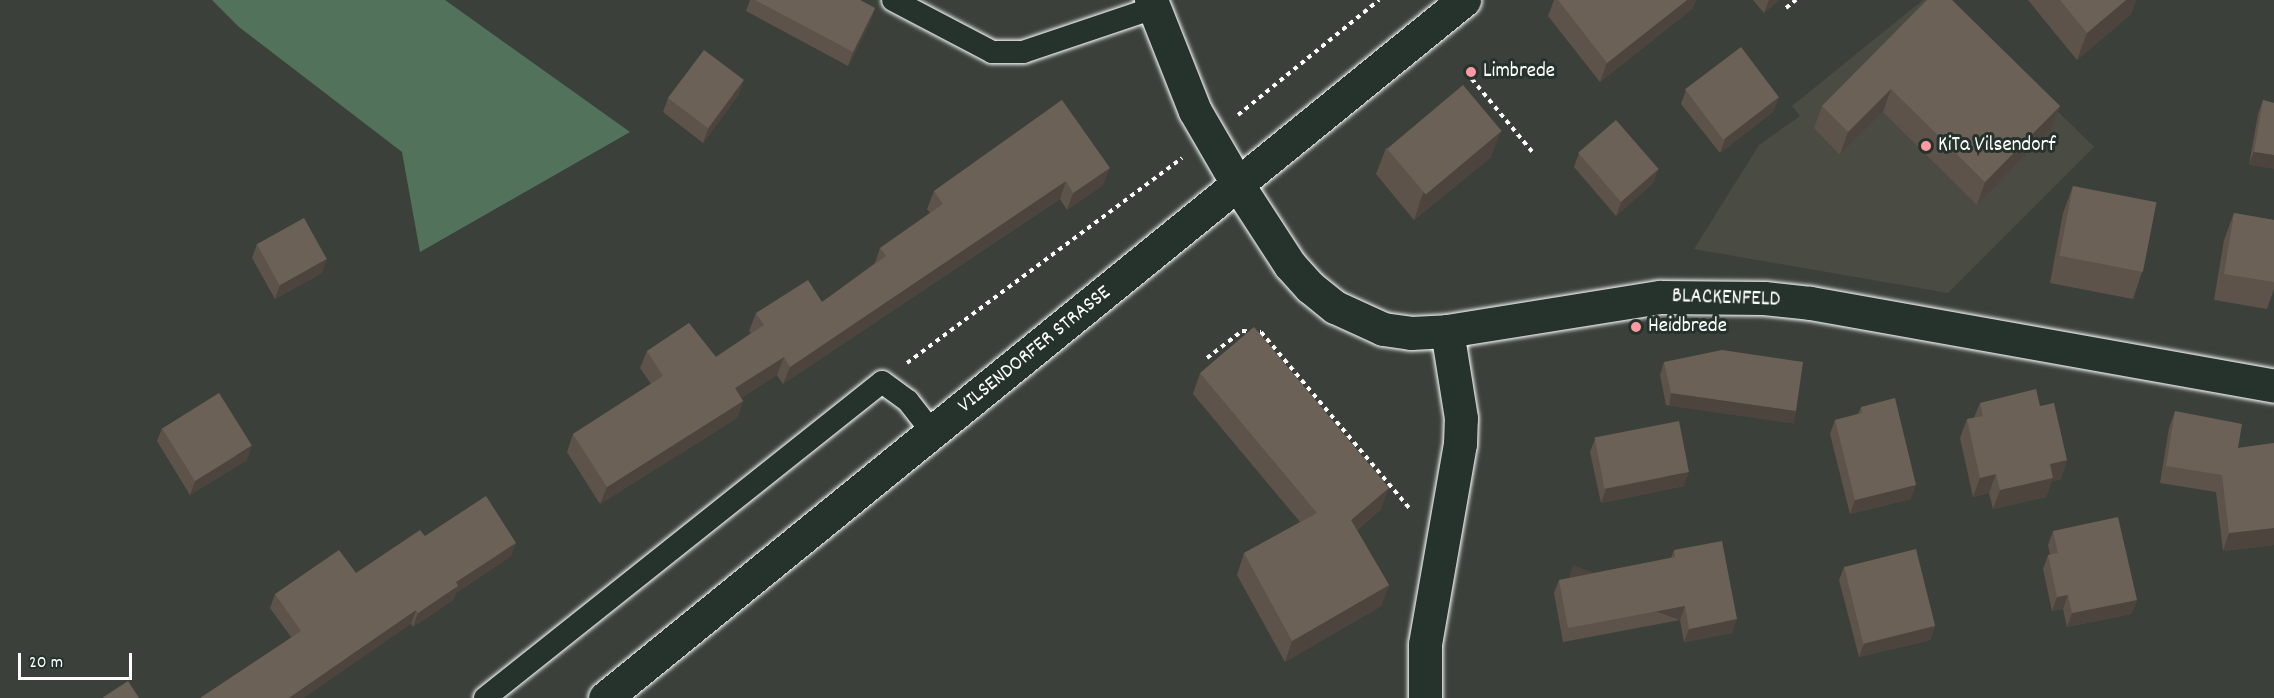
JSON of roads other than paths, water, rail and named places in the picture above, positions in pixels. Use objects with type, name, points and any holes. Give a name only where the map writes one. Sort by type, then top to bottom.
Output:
[{"type":"street","name":"VILSENDORFER STRASSE","points":[[605,698],[1464,0]]},
{"type":"street","name":"BLACKENFELD","points":[[1155,2],[1208,138],[1290,264],[1310,287],[1335,307],[1383,329],[1411,333],[1447,331],[1660,297],[1764,298],[1810,303],[2274,386]]},
{"type":"street","points":[[1425,698],[1425,644],[1461,418],[1447,331]]},
{"type":"lane","points":[[893,0],[992,52],[1023,52],[1155,2]]},
{"type":"lane","points":[[485,698],[882,382],[908,401],[933,433]]},
{"type":"place","name":"Limbrede","points":[[1471,72]]},
{"type":"place","name":"KiTa Vilsendorf","points":[[1926,146]]},
{"type":"place","name":"Heidbrede","points":[[1636,327]]}]
